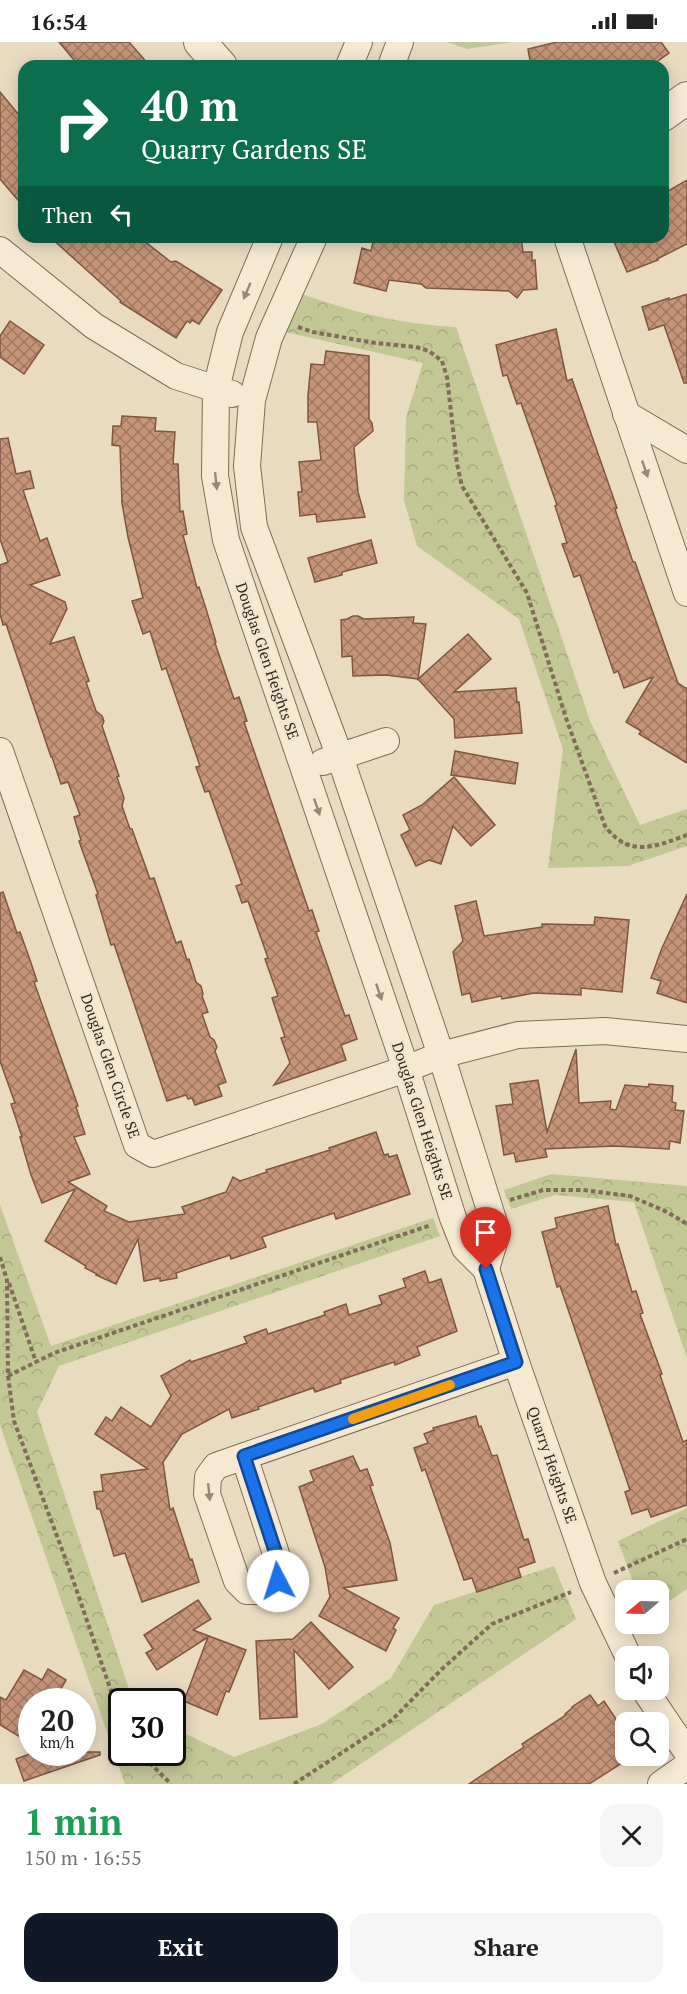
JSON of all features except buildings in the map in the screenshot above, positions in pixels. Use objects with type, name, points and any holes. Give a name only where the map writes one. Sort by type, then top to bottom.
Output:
[{"type":"street","points":[[200,42],[216,60]]},
{"type":"street","points":[[352,60],[359,42]]},
{"type":"street","points":[[393,60],[400,42]]},
{"type":"street","points":[[669,111],[687,98]]},
{"type":"street","name":"Douglas Glen Heights SE","points":[[267,243],[230,332],[216,389],[215,476],[226,540],[406,1069],[453,1218],[465,1248],[486,1269]]},
{"type":"street","points":[[311,243],[269,338],[252,400],[247,466],[254,527],[340,757],[441,1055],[489,1206],[497,1232],[486,1269]]},
{"type":"street","points":[[569,243],[687,593]]},
{"type":"street","points":[[0,250],[94,326],[176,376],[252,400]]},
{"type":"street","points":[[626,414],[687,450]]},
{"type":"street","points":[[304,769],[386,741]]},
{"type":"street","name":"Douglas Glen Circle SE","points":[[0,751],[137,1145],[153,1154],[406,1069],[441,1055],[518,1035],[604,1031],[687,1040]]},
{"type":"street","name":"Quarry Heights SE","points":[[486,1269],[592,1583],[623,1646]]},
{"type":"street","points":[[244,1456],[279,1563],[278,1581],[263,1591],[247,1591],[237,1581],[207,1494],[208,1477],[216,1466],[244,1456],[516,1362]]},
{"type":"street","points":[[652,1700],[687,1752]]},
{"type":"street","points":[[661,1784],[687,1766]]},
{"type":"path","points":[[277,321],[313,332],[375,343],[416,347],[429,351],[442,361],[447,378],[457,464],[462,486],[527,593],[566,718],[605,826],[615,839],[628,846],[647,847],[687,835]]},
{"type":"path","points":[[489,1206],[543,1191],[583,1190],[630,1196],[668,1212],[687,1224]]},
{"type":"path","points":[[8,1376],[54,1353],[453,1218]]},
{"type":"path","points":[[0,1257],[36,1362]]},
{"type":"path","points":[[8,1280],[8,1376],[14,1421],[70,1570],[110,1688]]},
{"type":"path","points":[[294,1784],[392,1720],[442,1669],[492,1624],[592,1583],[687,1539]]},
{"type":"path","points":[[153,1766],[171,1784]]},
{"type":"green space","points":[[447,42],[513,42],[467,49]]},
{"type":"green space","points":[[301,294],[385,318],[456,327],[590,721],[640,825],[687,809],[687,846],[628,866],[548,868],[563,749],[519,619],[417,546],[404,500],[406,417],[423,363],[285,332]]},
{"type":"green space","points":[[551,1174],[687,1186],[687,1358],[634,1202],[555,1195],[511,1209],[504,1190]]},
{"type":"green space","points":[[0,1205],[51,1346],[433,1218],[440,1236],[59,1366],[37,1412],[129,1688],[108,1688],[108,1735],[96,1701],[96,1688],[92,1688],[0,1425]]},
{"type":"green space","points":[[687,1508],[687,1589],[669,1601],[669,1580],[632,1580],[618,1541]]},
{"type":"green space","points":[[554,1566],[576,1619],[331,1784],[125,1784],[119,1766],[186,1766],[186,1734],[234,1757],[322,1724],[391,1678],[434,1605]]},
{"type":"slow traffic","points":[[353,1419],[450,1385]]},
{"type":"route","points":[[278,1581],[279,1563],[244,1456],[516,1362],[486,1269]]}]
